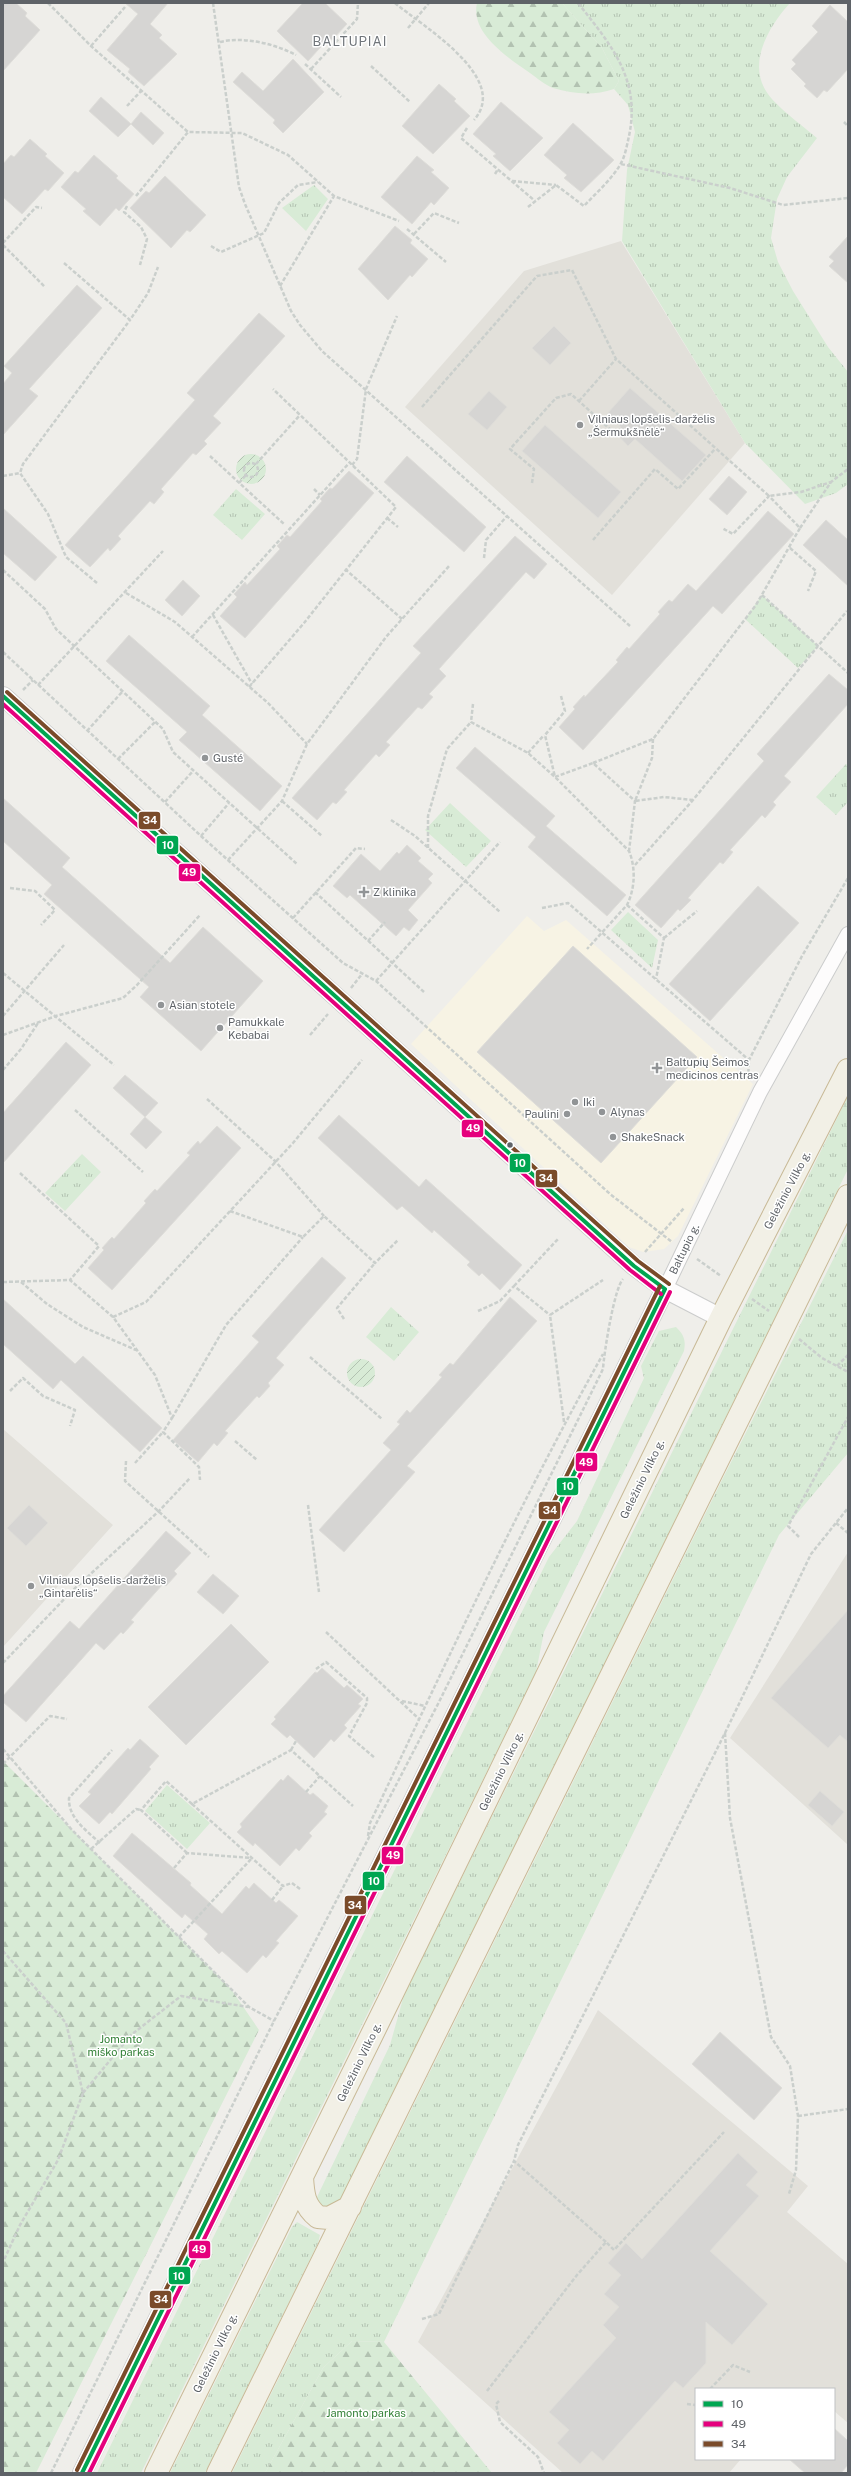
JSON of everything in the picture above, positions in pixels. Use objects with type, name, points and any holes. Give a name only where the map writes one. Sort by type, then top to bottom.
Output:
[{"type":"highway","name":"Geležinio Vilko g.","points":[[156,2473],[736,1287],[848,1070]]},
{"type":"highway","points":[[218,2473],[848,1196]]},
{"type":"highway","points":[[302,2177],[303,2194],[306,2204],[318,2217],[329,2218],[350,2207]]},
{"type":"street","points":[[3,696],[634,1266],[665,1289],[721,1318]]},
{"type":"street","name":"Baltupio g.","points":[[82,2473],[665,1289],[760,1092],[848,934]]},
{"type":"path","points":[[48,3],[91,46],[188,132],[242,133],[288,155],[334,196],[399,221]]},
{"type":"path","points":[[213,3],[220,42],[239,186],[258,236],[280,287],[300,325],[322,351],[630,626]]},
{"type":"path","points":[[311,69],[357,19],[358,3]]},
{"type":"path","points":[[395,3],[454,49],[469,64],[479,80],[482,109],[474,120]]},
{"type":"path","points":[[408,28],[429,3]]},
{"type":"path","points":[[512,181],[538,182],[556,185],[584,206],[621,164],[632,120],[632,95],[626,71],[604,36],[578,3]]},
{"type":"path","points":[[91,46],[125,7]]},
{"type":"path","points":[[220,42],[235,38],[284,49],[296,55]]},
{"type":"path","points":[[305,64],[341,97]]},
{"type":"path","points":[[371,66],[410,102]]},
{"type":"path","points":[[127,106],[141,91]]},
{"type":"path","points":[[844,122],[848,126]]},
{"type":"path","points":[[467,128],[461,138],[535,201]]},
{"type":"path","points":[[136,196],[188,132]]},
{"type":"path","points":[[621,164],[730,188],[783,205],[848,198]]},
{"type":"path","points":[[495,174],[498,169]]},
{"type":"path","points":[[211,246],[221,252],[264,234],[279,203],[298,185],[318,182]]},
{"type":"path","points":[[528,207],[556,185]]},
{"type":"path","points":[[280,287],[334,196]]},
{"type":"path","points":[[128,206],[124,212],[141,227],[147,239],[140,265]]},
{"type":"path","points":[[42,208],[36,207],[3,244],[45,287]]},
{"type":"path","points":[[414,234],[434,212],[459,223]]},
{"type":"path","points":[[407,229],[446,262]]},
{"type":"path","points":[[64,264],[130,320]]},
{"type":"path","points":[[20,473],[23,464],[130,320],[148,293],[158,266]]},
{"type":"path","points":[[422,407],[537,276],[572,270],[616,359],[768,496],[800,528]]},
{"type":"path","points":[[192,637],[320,495],[357,459],[366,389],[397,316]]},
{"type":"path","points":[[579,401],[616,359]]},
{"type":"path","points":[[249,686],[304,623],[345,569],[396,507],[273,389]]},
{"type":"path","points":[[532,483],[534,469],[510,449],[556,398],[571,394],[611,430]]},
{"type":"path","points":[[256,464],[300,416]]},
{"type":"path","points":[[593,540],[655,469],[678,489],[715,449]]},
{"type":"path","points":[[210,456],[284,524]]},
{"type":"path","points":[[250,462],[256,464],[258,469],[256,475],[251,477],[246,475],[243,470],[245,465],[250,462]]},
{"type":"path","points":[[555,777],[653,739],[762,595],[800,528],[831,482],[848,469]]},
{"type":"path","points":[[3,476],[20,473]]},
{"type":"path","points":[[20,473],[48,514],[66,557],[97,583]]},
{"type":"path","points":[[239,483],[246,475]]},
{"type":"path","points":[[722,528],[733,534],[768,496],[801,492],[831,482]]},
{"type":"path","points":[[314,489],[320,495]]},
{"type":"path","points":[[484,558],[486,540],[507,516]]},
{"type":"path","points":[[388,518],[398,527]]},
{"type":"path","points":[[790,548],[816,571],[808,591]]},
{"type":"path","points":[[38,685],[126,593],[163,551]]},
{"type":"path","points":[[228,860],[282,801],[307,744],[402,619],[450,565]]},
{"type":"path","points":[[345,569],[402,619]]},
{"type":"path","points":[[3,570],[45,609],[56,629],[162,729],[173,752],[297,864]]},
{"type":"path","points":[[126,593],[175,622],[249,686],[307,744]]},
{"type":"path","points":[[762,595],[848,674]]},
{"type":"path","points":[[635,865],[693,800],[848,611]]},
{"type":"path","points":[[213,615],[252,684]]},
{"type":"path","points":[[3,652],[201,836],[343,963],[376,981],[610,1194],[660,1234],[785,1323],[805,1346],[848,1372]]},
{"type":"path","points":[[87,731],[122,692]]},
{"type":"path","points":[[528,753],[565,711],[562,696]]},
{"type":"path","points":[[428,848],[428,816],[447,749],[471,722],[473,704]]},
{"type":"path","points":[[118,759],[155,722]]},
{"type":"path","points":[[471,722],[528,753],[555,777],[629,851],[635,865],[630,898],[627,905],[587,949]]},
{"type":"path","points":[[544,735],[555,777]]},
{"type":"path","points":[[629,851],[635,801],[652,758],[653,739]]},
{"type":"path","points":[[593,763],[635,801],[664,797],[693,800]]},
{"type":"path","points":[[165,802],[193,771]]},
{"type":"path","points":[[282,801],[322,836]]},
{"type":"path","points":[[201,836],[229,804]]},
{"type":"path","points":[[391,820],[428,848],[500,912]]},
{"type":"path","points":[[376,981],[500,842]]},
{"type":"path","points":[[293,918],[356,848],[365,849]]},
{"type":"path","points":[[748,1082],[749,1060],[802,956],[848,878]]},
{"type":"path","points":[[10,888],[35,891],[55,910],[42,925]]},
{"type":"path","points":[[315,892],[424,992]]},
{"type":"path","points":[[542,908],[568,903],[749,1060]]},
{"type":"path","points":[[627,905],[664,938]]},
{"type":"path","points":[[656,979],[664,938],[697,911]]},
{"type":"path","points":[[3,1035],[56,1016],[123,998],[137,985],[200,915]]},
{"type":"path","points":[[368,941],[385,922]]},
{"type":"path","points":[[3,1016],[64,946]]},
{"type":"path","points":[[3,973],[114,1066]]},
{"type":"path","points":[[3,1070],[22,1049],[38,1022]]},
{"type":"path","points":[[310,1035],[320,1024]]},
{"type":"path","points":[[113,1317],[146,1302],[275,1161],[362,1060]]},
{"type":"path","points":[[207,1099],[275,1161],[324,1216],[375,1263]]},
{"type":"path","points":[[75,1110],[143,1172]]},
{"type":"path","points":[[20,1173],[99,1246],[70,1280]]},
{"type":"path","points":[[230,1211],[302,1237]]},
{"type":"path","points":[[135,1463],[163,1432],[226,1325],[302,1237],[324,1216]]},
{"type":"path","points":[[478,1311],[500,1301],[558,1239]]},
{"type":"path","points":[[344,1319],[337,1308],[375,1263],[398,1240]]},
{"type":"path","points":[[3,1282],[70,1280],[113,1317],[136,1351],[155,1375],[172,1418]]},
{"type":"path","points":[[550,1315],[603,1280]]},
{"type":"path","points":[[22,1282],[47,1304],[83,1327],[136,1351]]},
{"type":"path","points":[[514,1286],[550,1315],[564,1423]]},
{"type":"path","points":[[51,2473],[274,2021],[439,1702],[603,1369],[604,1352],[615,1307],[616,1292]]},
{"type":"path","points":[[368,1838],[370,1823],[425,1706],[564,1423],[604,1352]]},
{"type":"path","points":[[837,1366],[848,1355]]},
{"type":"path","points":[[310,1357],[382,1419]]},
{"type":"path","points":[[10,1391],[23,1378],[43,1396],[75,1410],[70,1426]]},
{"type":"path","points":[[799,1537],[788,1526],[848,1417]]},
{"type":"path","points":[[163,1432],[199,1467],[200,1480]]},
{"type":"path","points":[[235,1441],[257,1460]]},
{"type":"path","points":[[126,1461],[125,1481],[209,1557]]},
{"type":"path","points":[[3,1663],[71,1592],[159,1512],[190,1478]]},
{"type":"path","points":[[308,1505],[318,1592]]},
{"type":"path","points":[[422,2319],[439,2314],[514,2161],[518,2145],[725,1733],[811,1554],[848,1508]]},
{"type":"path","points":[[836,1523],[848,1533]]},
{"type":"path","points":[[326,1632],[419,1719]]},
{"type":"path","points":[[316,1669],[326,1662],[368,1698],[367,1703],[349,1736],[375,1758]]},
{"type":"path","points":[[401,1701],[425,1706]]},
{"type":"path","points":[[3,1764],[50,1716],[67,1719]]},
{"type":"path","points":[[725,1733],[730,1818],[770,2038],[790,2066],[798,2116],[796,2170],[789,2194]]},
{"type":"path","points":[[192,1804],[291,1750],[296,1741]]},
{"type":"path","points":[[3,1748],[72,1830],[249,2007],[274,2021]]},
{"type":"path","points":[[100,1843],[77,1820],[69,1805],[69,1798],[112,1750]]},
{"type":"path","points":[[291,1750],[353,1806]]},
{"type":"path","points":[[306,1792],[320,1776]]},
{"type":"path","points":[[141,1810],[166,1781],[283,1886]]},
{"type":"path","points":[[91,1849],[100,1843],[136,1809],[141,1810],[187,1853],[252,1858]]},
{"type":"path","points":[[174,1868],[187,1853]]},
{"type":"path","points":[[179,1937],[252,1858]]},
{"type":"path","points":[[272,1900],[283,1886],[292,1883],[300,1889]]},
{"type":"path","points":[[3,1951],[66,2023],[83,2093]]},
{"type":"path","points":[[3,2262],[20,2225],[58,2160],[83,2093],[131,2035],[181,1996],[249,2007]]},
{"type":"path","points":[[798,2116],[848,2109]]},
{"type":"path","points":[[514,2161],[614,2250],[724,2132]]},
{"type":"path","points":[[487,2390],[577,2275],[606,2242]]},
{"type":"path","points":[[711,2388],[733,2365],[750,2372]]},
{"type":"path","points":[[499,2401],[496,2404],[500,2422],[538,2457],[544,2473]]},
{"type":"path","points":[[688,2404],[695,2405]]},
{"type":"shaded area","name":"Vilniaus lopšelis-darželis „Šermukšnėlė“","points":[[621,241],[745,443],[612,595],[405,407],[524,271]]},
{"type":"shaded area","points":[[527,916],[544,931],[566,920],[753,1084],[678,1236],[664,1249],[643,1252],[629,1247],[411,1044]]},
{"type":"shaded area","name":"Vilniaus lopšelis-darželis „Gintarėlis“","points":[[3,1429],[113,1525],[3,1647]]},
{"type":"shaded area","points":[[848,1552],[848,1845],[730,1738]]},
{"type":"shaded area","points":[[598,2010],[808,2186],[787,2212],[848,2264],[848,2423],[835,2412],[835,2388],[695,2388],[695,2460],[740,2460],[729,2473],[563,2473],[418,2342]]},
{"type":"green space","points":[[477,3],[562,3],[602,48],[619,81],[614,89],[599,93],[568,92],[547,85],[502,52],[485,35],[479,25],[476,14]]},
{"type":"green space","points":[[562,3],[790,3],[782,12],[768,34],[760,58],[759,70],[762,82],[772,99],[784,111],[817,138],[787,177],[777,199],[771,238],[778,262],[793,291],[828,347],[848,372],[848,484],[836,493],[805,504],[745,443],[622,241],[627,170],[635,132],[628,105],[614,89],[619,81],[602,48]]},
{"type":"green space","points":[[314,185],[328,199],[306,231],[282,208]]},
{"type":"green space","points":[[251,454],[262,458],[266,469],[262,480],[251,484],[240,480],[236,469],[240,458]]},
{"type":"green space","points":[[236,489],[265,514],[242,540],[213,515]]},
{"type":"green space","points":[[762,595],[818,646],[798,668],[745,619]]},
{"type":"green space","points":[[846,764],[848,766],[848,802],[836,815],[816,797]]},
{"type":"green space","points":[[450,803],[491,841],[466,867],[425,830]]},
{"type":"green space","points":[[628,912],[658,940],[652,968],[611,930]]},
{"type":"green space","points":[[848,1096],[848,1169],[341,2199],[335,2206],[322,2209],[317,2204],[317,2197],[390,2045],[404,1995]]},
{"type":"green space","points":[[82,1154],[101,1172],[65,1211],[45,1193]]},
{"type":"green space","points":[[848,1230],[848,1453],[779,1535],[384,2342],[352,2341],[323,2368],[265,2473],[232,2473],[721,1482]]},
{"type":"green space","points":[[391,1307],[419,1332],[394,1361],[366,1337]]},
{"type":"green space","points":[[676,1327],[684,1338],[684,1351],[544,1632],[536,1672],[141,2473],[97,2473],[549,1557],[577,1521],[644,1378],[641,1366],[659,1331]]},
{"type":"green space","points":[[361,1359],[371,1363],[375,1373],[371,1383],[361,1387],[351,1383],[347,1373],[351,1363]]},
{"type":"green space","name":"Jomanto miško parkas","points":[[3,1761],[231,1989],[259,2030],[36,2473],[3,2473]]},
{"type":"green space","points":[[167,1785],[210,1823],[187,1849],[145,1811]]},
{"type":"green space","points":[[297,2222],[320,2235],[318,2243],[205,2473],[170,2473],[292,2227]]},
{"type":"green space","name":"Jamonto parkas","points":[[352,2341],[384,2342],[492,2473],[265,2473],[323,2368]]},
{"type":"building","points":[[3,3],[16,3],[27,13],[25,16],[40,30],[3,71]]},
{"type":"building","points":[[125,3],[168,3],[150,24],[162,35],[159,38],[177,54],[144,86],[128,72],[130,69],[107,50],[138,14]]},
{"type":"building","points":[[303,3],[325,3],[347,24],[332,40],[329,38],[308,61],[277,31]]},
{"type":"building","points":[[830,5],[848,22],[848,69],[827,92],[824,90],[817,98],[804,86],[806,84],[791,69],[796,64],[792,60],[818,32],[812,26]]},
{"type":"building","points":[[293,59],[324,92],[283,133],[273,123],[275,120],[233,82],[242,72],[263,91]]},
{"type":"building","points":[[439,84],[456,99],[454,101],[470,116],[433,154],[402,126]]},
{"type":"building","points":[[101,97],[131,124],[118,137],[89,111]]},
{"type":"building","points":[[501,102],[543,138],[510,171],[493,156],[496,154],[473,134]]},
{"type":"building","points":[[141,112],[164,133],[153,145],[131,124]]},
{"type":"building","points":[[573,123],[614,160],[581,192],[564,178],[567,175],[544,155]]},
{"type":"building","points":[[30,139],[47,154],[45,156],[64,173],[48,191],[45,189],[22,214],[3,197],[3,164],[11,155],[14,157]]},
{"type":"building","points":[[94,155],[118,176],[116,178],[134,194],[119,211],[116,208],[100,226],[83,211],[86,209],[61,187],[75,171],[78,173]]},
{"type":"building","points":[[417,156],[434,170],[431,172],[449,188],[434,205],[431,202],[412,224],[381,197]]},
{"type":"building","points":[[165,176],[206,215],[190,232],[187,230],[171,248],[130,208],[146,191],[149,193]]},
{"type":"building","points":[[395,226],[412,240],[410,243],[428,259],[412,277],[410,275],[388,300],[358,269]]},
{"type":"building","points":[[848,236],[848,283],[829,266],[834,261],[829,257]]},
{"type":"building","points":[[77,285],[102,308],[29,389],[38,396],[3,435],[3,384],[12,373],[4,366]]},
{"type":"building","points":[[259,313],[285,336],[213,416],[221,423],[204,441],[207,444],[196,455],[193,453],[161,489],[164,492],[154,504],[150,501],[118,536],[121,539],[110,551],[108,548],[90,567],[65,545],[195,400],[187,393]]},
{"type":"building","points":[[554,326],[571,343],[550,365],[532,348]]},
{"type":"building","points":[[630,388],[706,455],[682,481],[635,439],[628,446],[616,433],[621,427],[607,414]]},
{"type":"building","points":[[489,391],[507,407],[487,430],[468,414]]},
{"type":"building","points":[[545,425],[621,492],[598,518],[522,451]]},
{"type":"building","points":[[407,456],[486,527],[464,552],[384,482]]},
{"type":"building","points":[[349,471],[374,493],[245,638],[220,616],[237,597],[234,594],[245,582],[247,585],[280,549],[277,546],[287,535],[290,537],[322,501],[320,499]]},
{"type":"building","points":[[729,476],[747,492],[727,515],[709,499]]},
{"type":"building","points":[[3,508],[57,557],[35,581],[3,553]]},
{"type":"building","points":[[768,511],[794,534],[722,614],[713,606],[583,750],[559,727],[575,709],[573,707],[584,695],[585,697],[618,662],[616,660],[627,647],[629,649],[660,614],[658,612],[669,600],[672,602],[688,584],[696,591]]},
{"type":"building","points":[[826,520],[848,540],[848,586],[803,545]]},
{"type":"building","points":[[515,536],[547,564],[534,579],[526,572],[439,669],[446,676],[429,694],[433,697],[422,709],[418,707],[386,742],[390,745],[379,757],[376,754],[344,790],[347,792],[336,804],[333,802],[317,820],[292,798],[421,653],[413,646]]},
{"type":"building","points":[[183,580],[200,596],[182,616],[165,600]]},
{"type":"building","points":[[129,635],[210,706],[202,715],[282,786],[260,811],[179,740],[187,732],[106,661]]},
{"type":"building","points":[[829,674],[848,690],[848,704],[784,776],[791,782],[773,802],[776,805],[765,818],[762,815],[730,850],[733,852],[723,864],[720,862],[688,898],[691,900],[680,911],[678,909],[661,928],[635,905],[764,761],[757,754]]},
{"type":"building","points":[[475,747],[555,816],[546,826],[626,895],[607,916],[528,847],[536,837],[456,768]]},
{"type":"building","points":[[3,798],[70,858],[62,867],[170,963],[203,927],[263,981],[201,1051],[140,997],[149,987],[44,894],[52,885],[3,841]]},
{"type":"building","points":[[407,845],[421,858],[418,861],[433,874],[428,879],[432,883],[408,910],[418,920],[409,931],[404,927],[396,936],[350,895],[347,898],[333,886],[361,854],[380,871],[397,852],[399,854]]},
{"type":"building","points":[[758,886],[799,923],[710,1021],[669,984]]},
{"type":"building","points":[[573,946],[697,1057],[601,1163],[477,1052]]},
{"type":"building","points":[[66,1042],[91,1065],[3,1163],[3,1113]]},
{"type":"building","points":[[125,1075],[158,1103],[145,1117],[113,1088]]},
{"type":"building","points":[[339,1115],[419,1187],[426,1179],[522,1265],[500,1290],[482,1273],[479,1276],[467,1265],[470,1262],[434,1230],[432,1233],[402,1206],[397,1210],[318,1138]]},
{"type":"building","points":[[145,1117],[162,1132],[146,1149],[130,1134]]},
{"type":"building","points":[[217,1126],[241,1148],[112,1290],[88,1268],[104,1250],[102,1248],[112,1237],[114,1239],[146,1203],[144,1201],[155,1189],[157,1191],[190,1155],[187,1153],[198,1141],[200,1144]]},
{"type":"building","points":[[322,1257],[346,1278],[276,1358],[284,1365],[268,1383],[270,1386],[259,1398],[257,1396],[225,1431],[228,1433],[217,1446],[214,1443],[198,1462],[173,1440],[259,1342],[252,1336]]},
{"type":"building","points":[[510,1297],[537,1321],[407,1466],[415,1472],[344,1552],[319,1530],[391,1450],[383,1443],[400,1424],[397,1422],[407,1410],[410,1413],[442,1377],[439,1375],[450,1363],[453,1365]]},
{"type":"building","points":[[3,1299],[75,1364],[83,1356],[162,1428],[140,1452],[61,1380],[53,1389],[3,1344]]},
{"type":"building","points":[[29,1505],[48,1523],[26,1546],[7,1528]]},
{"type":"building","points":[[166,1531],[191,1553],[174,1571],[177,1574],[166,1586],[163,1584],[131,1620],[134,1622],[123,1634],[121,1632],[104,1650],[96,1643],[26,1722],[3,1702],[3,1696],[70,1621],[79,1629]]},
{"type":"building","points":[[213,1574],[239,1596],[223,1614],[197,1592]]},
{"type":"building","points":[[848,1610],[848,1742],[840,1735],[828,1748],[771,1698]]},
{"type":"building","points":[[231,1624],[269,1662],[186,1745],[148,1707]]},
{"type":"building","points":[[322,1668],[344,1688],[347,1685],[363,1699],[358,1704],[361,1706],[344,1725],[347,1728],[334,1742],[331,1739],[314,1758],[290,1735],[287,1738],[271,1724],[276,1719],[274,1717],[315,1672],[317,1673]]},
{"type":"building","points":[[140,1739],[159,1756],[149,1767],[151,1769],[112,1814],[110,1812],[99,1824],[79,1806],[91,1794],[88,1792],[128,1748],[130,1750]]},
{"type":"building","points":[[288,1775],[310,1795],[313,1793],[328,1806],[324,1812],[327,1814],[309,1833],[312,1836],[299,1851],[296,1848],[280,1866],[255,1843],[253,1846],[237,1832],[242,1827],[240,1824],[281,1779],[283,1781]]},
{"type":"building","points":[[820,1791],[844,1812],[832,1826],[808,1805]]},
{"type":"building","points":[[132,1833],[191,1883],[190,1885],[222,1914],[246,1886],[249,1889],[254,1883],[276,1903],[279,1900],[298,1916],[276,1941],[279,1943],[266,1958],[263,1955],[247,1973],[222,1951],[219,1954],[204,1939],[208,1934],[185,1914],[182,1918],[113,1856]]},
{"type":"building","points":[[720,2032],[782,2088],[754,2120],[692,2064]]},
{"type":"building","points":[[738,2153],[758,2172],[746,2185],[759,2196],[710,2251],[768,2304],[732,2345],[706,2322],[706,2363],[683,2388],[675,2381],[603,2461],[592,2451],[580,2464],[557,2443],[569,2430],[549,2412],[616,2338],[603,2325],[619,2307],[604,2294],[621,2275],[608,2263],[626,2243],[642,2259]]},
{"type":"building","points":[[835,2429],[848,2441],[848,2465],[841,2473],[805,2473],[790,2460],[835,2460]]},
{"type":"transit line","name":"34","points":[[7,692],[638,1261],[669,1284]]},
{"type":"transit line","name":"10","points":[[3,696],[634,1266],[665,1289]]},
{"type":"transit line","name":"49","points":[[3,704],[630,1270],[661,1294]]},
{"type":"transit line","name":"34","points":[[77,2470],[660,1286]]},
{"type":"transit line","name":"10","points":[[82,2473],[665,1289]]},
{"type":"transit line","name":"49","points":[[89,2473],[670,1292]]},
{"type":"place","name":"Vilniaus lopšelis-darželis „Šermukšnėlė“","points":[[580,425]]},
{"type":"place","name":"Gusté","points":[[205,758]]},
{"type":"place","name":"Z klinika","points":[[364,892]]},
{"type":"place","name":"Asian stotele","points":[[161,1005]]},
{"type":"place","name":"Pamukkale Kebabai","points":[[220,1028]]},
{"type":"place","name":"Baltupių Šeimos medicinos centras","points":[[657,1068]]},
{"type":"place","name":"Iki","points":[[575,1102]]},
{"type":"place","name":"Alynas","points":[[602,1112]]},
{"type":"place","name":"Paulini","points":[[567,1114]]},
{"type":"place","name":"ShakeSnack","points":[[613,1137]]},
{"type":"place","name":"Vilniaus lopšelis-darželis „Gintarėlis“","points":[[31,1586]]},
{"type":"district","name":"BALTUPIAI","points":[[350,41]]}]
